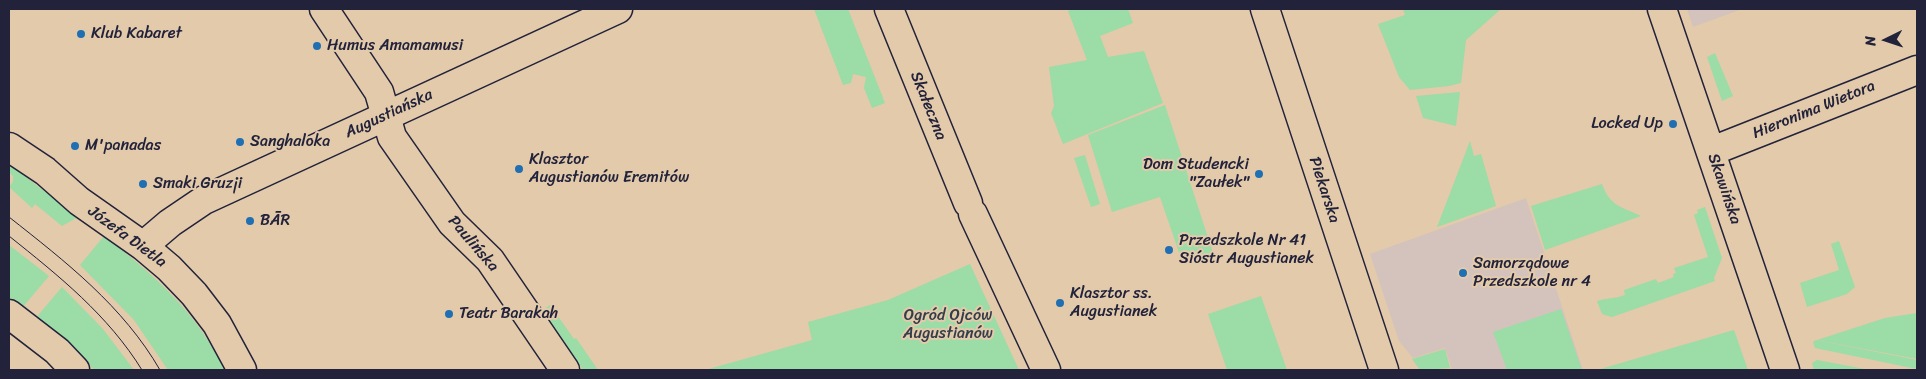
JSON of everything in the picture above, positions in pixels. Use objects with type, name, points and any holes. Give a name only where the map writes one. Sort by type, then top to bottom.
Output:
[{"type":"street","name":"Paulińska","points":[[324,9],[379,92],[392,137],[452,223],[490,260],[565,370]]},
{"type":"street","name":"Skałeczna","points":[[889,9],[970,209],[1046,370]]},
{"type":"street","name":"Piekarska","points":[[1265,9],[1384,370]]},
{"type":"street","name":"Skawińska","points":[[1662,9],[1712,151],[1785,370]]},
{"type":"street","name":"Augustiańska","points":[[143,246],[170,223],[204,200],[607,11]]},
{"type":"street","name":"Hieronima Wietora","points":[[1712,151],[1917,70]]},
{"type":"street","name":"Józefa Dietla","points":[[9,147],[45,171],[105,222],[143,246],[169,268],[194,294],[217,324],[242,370]]},
{"type":"street","points":[[9,314],[57,351],[75,370]]},
{"type":"shaded area","points":[[1687,9],[1742,9],[1693,27]]},
{"type":"shaded area","name":"Samorządowe Przedszkole nr 4","points":[[1526,198],[1583,370],[1452,370],[1445,348],[1413,358],[1399,341],[1370,254]]},
{"type":"green space","points":[[814,9],[848,9],[885,103],[872,108],[864,88],[866,77],[853,74],[851,83],[843,85]]},
{"type":"green space","points":[[1073,9],[1128,9],[1133,23],[1100,36],[1108,57],[1144,51],[1163,103],[1063,144],[1051,113],[1054,106],[1049,67],[1087,60],[1068,11]]},
{"type":"green space","points":[[1403,9],[1501,9],[1466,40],[1461,83],[1410,90],[1399,77],[1378,24],[1405,15]]},
{"type":"green space","points":[[1715,53],[1733,96],[1722,101],[1707,57]]},
{"type":"green space","points":[[1460,92],[1456,126],[1423,118],[1416,96]]},
{"type":"green space","points":[[1165,105],[1213,253],[1182,261],[1160,197],[1112,212],[1088,135]]},
{"type":"green space","points":[[1470,141],[1474,156],[1481,154],[1496,206],[1437,227]]},
{"type":"green space","points":[[1085,155],[1100,204],[1091,207],[1074,158]]},
{"type":"green space","points":[[9,164],[78,217],[62,226],[35,204],[32,208],[9,187],[13,182],[13,176],[9,172]]},
{"type":"green space","points":[[1602,184],[1605,192],[1613,202],[1641,216],[1545,250],[1531,206]]},
{"type":"green space","points":[[1705,207],[1722,258],[1714,278],[1715,281],[1612,317],[1602,314],[1597,301],[1625,295],[1624,290],[1656,279],[1658,283],[1674,277],[1673,274],[1676,273],[1674,268],[1708,257],[1694,215],[1698,213],[1697,210]]},
{"type":"green space","points":[[104,236],[140,265],[173,296],[201,330],[224,370],[168,370],[134,320],[80,265]]},
{"type":"green space","points":[[1839,241],[1855,287],[1847,294],[1807,307],[1800,283],[1839,270],[1831,244]]},
{"type":"green space","points":[[9,245],[49,276],[22,308],[9,298]]},
{"type":"green space","name":"Ogród Ojców Augustianów","points":[[970,264],[1019,370],[705,370],[812,340],[808,322],[888,300]]},
{"type":"green space","points":[[62,287],[103,329],[134,370],[94,370],[83,358],[35,319]]},
{"type":"green space","points":[[1261,296],[1287,370],[1227,370],[1208,314]]},
{"type":"green space","points":[[550,305],[598,370],[583,370],[543,310]]},
{"type":"green space","points":[[1561,309],[1582,370],[1507,370],[1493,332]]},
{"type":"green space","points":[[1917,313],[1917,359],[1817,340],[1885,318]]},
{"type":"green space","points":[[1734,330],[1748,370],[1597,370]]},
{"type":"green space","points":[[1816,340],[1917,360],[1917,369],[1815,348],[1813,342]]},
{"type":"green space","points":[[1445,349],[1450,368],[1420,370],[1412,359]]},
{"type":"green space","points":[[1817,360],[1870,370],[1814,370],[1812,363]]},
{"type":"tram line","points":[[9,217],[72,268],[111,305],[129,325],[160,370]]},
{"type":"tram line","points":[[9,236],[82,297],[114,331],[142,370]]},
{"type":"place","name":"Klub Kabaret","points":[[81,34]]},
{"type":"place","name":"Humus Amamamusi","points":[[317,46]]},
{"type":"place","name":"Locked Up","points":[[1673,124]]},
{"type":"place","name":"Sanghaloka","points":[[240,142]]},
{"type":"place","name":"M'panadas","points":[[75,146]]},
{"type":"place","name":"Klasztor Augustianów Eremitów","points":[[519,169]]},
{"type":"place","name":"Dom Studencki \"Zaułek\"","points":[[1259,174]]},
{"type":"place","name":"Smaki Gruzji","points":[[143,184]]},
{"type":"place","name":"BĀR","points":[[250,221]]},
{"type":"place","name":"Przedszkole Nr 41 Sióstr Augustianek","points":[[1169,250]]},
{"type":"place","name":"Samorządowe Przedszkole nr 4","points":[[1463,273]]},
{"type":"place","name":"Klasztor ss. Augustianek","points":[[1060,303]]},
{"type":"place","name":"Teatr Barakah","points":[[449,314]]}]
